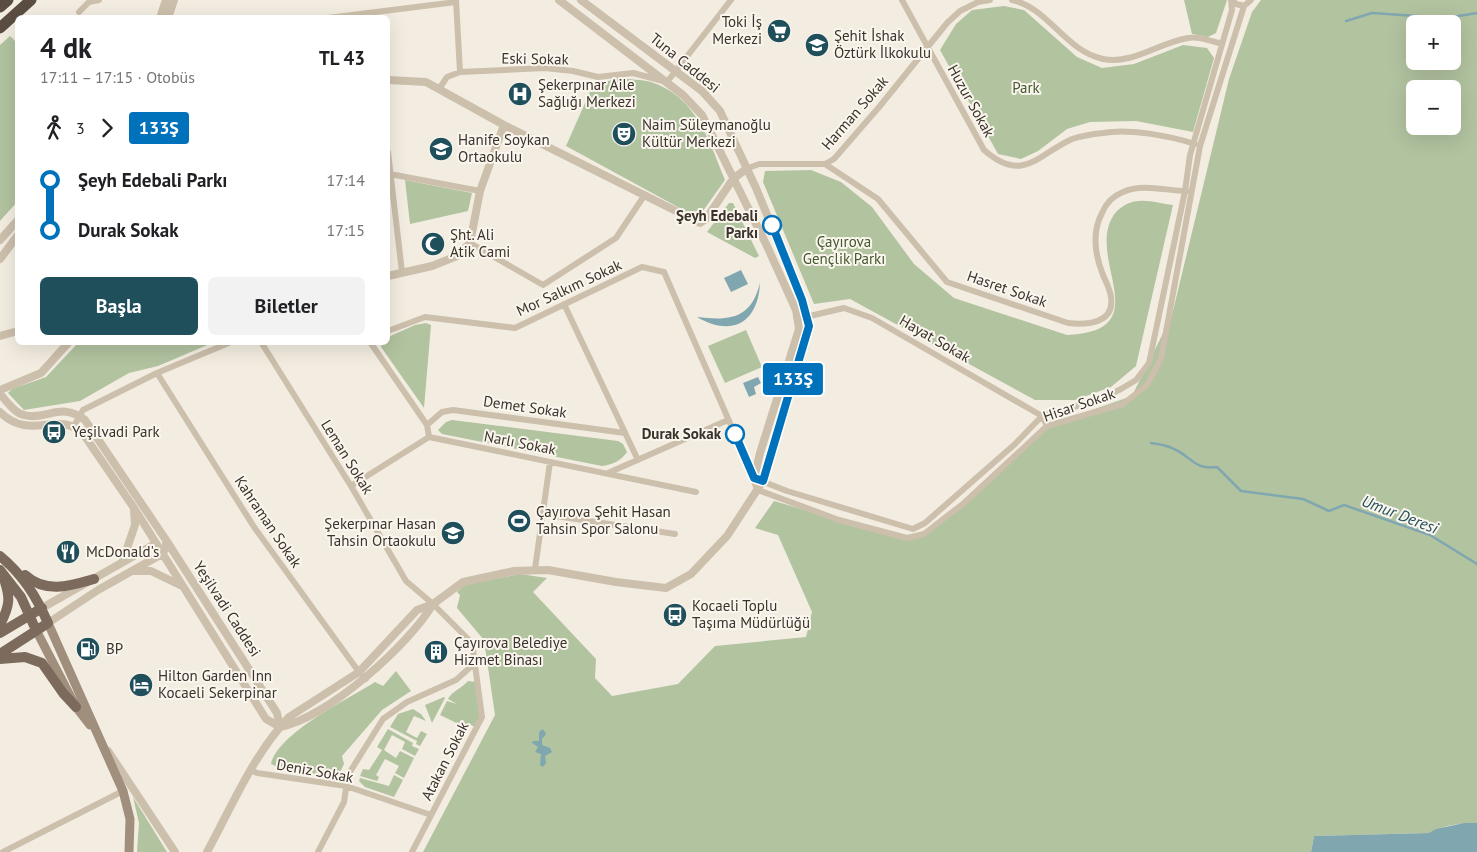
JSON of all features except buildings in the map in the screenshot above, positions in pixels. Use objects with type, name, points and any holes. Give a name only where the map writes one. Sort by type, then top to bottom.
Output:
[{"type":"highway","points":[[0,7],[8,0]]},
{"type":"highway","points":[[0,28],[31,0]]},
{"type":"main road","points":[[0,556],[33,582],[52,588],[94,579]]},
{"type":"main road","points":[[0,556],[24,579],[42,608],[85,703],[96,733],[123,791],[130,819],[129,852]]},
{"type":"main road","points":[[1,570],[14,586],[76,707]]},
{"type":"main road","points":[[0,626],[9,609],[8,592],[1,570]]},
{"type":"main road","points":[[0,633],[42,608]]},
{"type":"main road","points":[[0,654],[48,623]]},
{"type":"main road","points":[[0,659],[25,657],[42,663],[63,694],[76,707],[96,733]]},
{"type":"street","points":[[80,12],[89,2],[99,0]]},
{"type":"street","points":[[161,15],[166,0]]},
{"type":"street","points":[[169,15],[174,0]]},
{"type":"street","name":"Tuna Caddesi","points":[[560,0],[667,82],[702,115],[721,150],[796,310],[799,330],[754,478]]},
{"type":"street","name":"Tuna Caddesi","points":[[433,604],[463,582],[535,569],[666,588],[691,574],[727,536],[763,481],[805,344],[809,326],[791,272],[720,111],[702,92],[582,0]]},
{"type":"street","points":[[667,82],[731,0]]},
{"type":"street","name":"Huzur Sokak","points":[[902,0],[984,150],[997,162],[1012,167],[1031,165],[1073,139],[1105,132],[1142,134],[1193,143],[1200,146]]},
{"type":"street","name":"Harman Sokak","points":[[825,164],[834,159],[841,151],[947,23],[960,11],[978,2],[990,0]]},
{"type":"street","points":[[1012,0],[1021,2],[1042,15],[1067,41],[1088,54],[1105,60],[1127,59],[1189,37],[1222,44]]},
{"type":"street","points":[[1232,0],[1236,4],[1244,6],[1251,0]]},
{"type":"street","name":"Hisar Sokak","points":[[763,481],[787,491],[912,529],[925,523],[1015,444],[1042,416],[1098,400],[1136,380],[1149,363],[1185,192],[1193,143],[1232,10],[1232,0]]},
{"type":"street","points":[[351,15],[456,1],[460,72],[447,77],[438,89]]},
{"type":"street","name":"Hisar Sokak","points":[[758,490],[839,520],[907,538],[924,534],[964,503],[1047,426],[1123,404],[1147,385],[1161,359],[1200,146],[1244,6]]},
{"type":"street","name":"Eski Sokak","points":[[460,72],[545,68],[573,71],[598,77],[633,74],[667,82]]},
{"type":"street","points":[[390,80],[426,82],[504,125],[700,223],[706,219],[733,179],[746,169],[759,164],[825,164]]},
{"type":"street","points":[[390,275],[432,266],[457,256],[470,243],[480,191],[504,125]]},
{"type":"street","name":"Hasret Sokak","points":[[825,164],[878,199],[947,282],[1068,323],[1086,325],[1098,323],[1109,310],[1111,297],[1099,264],[1095,236],[1098,219],[1107,202],[1122,192],[1144,188],[1193,191]]},
{"type":"street","points":[[390,173],[480,191]]},
{"type":"street","points":[[390,181],[402,272]]},
{"type":"street","points":[[470,243],[543,285],[616,238],[644,196]]},
{"type":"street","points":[[0,240],[15,223]]},
{"type":"street","points":[[0,259],[15,240]]},
{"type":"street","name":"Mor Salkım Sokak","points":[[390,330],[425,317],[515,328],[642,267],[664,272],[728,420]]},
{"type":"street","points":[[564,304],[638,460]]},
{"type":"street","name":"Hayat Sokak","points":[[798,318],[844,308],[872,318],[1042,416]]},
{"type":"street","points":[[0,336],[15,332]]},
{"type":"street","points":[[0,390],[41,373],[66,345]]},
{"type":"street","points":[[0,412],[9,420],[25,427],[65,424],[74,426],[79,415],[84,410],[157,373],[224,345]]},
{"type":"street","name":"Leman Sokak","points":[[263,345],[351,486],[406,581],[433,604]]},
{"type":"street","points":[[351,486],[428,437],[427,424],[372,345]]},
{"type":"street","name":"Kahraman Sokak","points":[[157,373],[254,527],[366,679]]},
{"type":"street","points":[[0,394],[17,412],[24,416],[63,411],[79,415]]},
{"type":"street","name":"Demet Sokak","points":[[427,424],[442,412],[453,410],[625,433]]},
{"type":"street","name":"Yeşilvadi Caddesi","points":[[79,415],[89,426],[166,540],[277,713],[280,727]]},
{"type":"street","points":[[1042,416],[1047,426]]},
{"type":"street","points":[[607,474],[728,420],[758,490]]},
{"type":"street","name":"Yeşilvadi Caddesi","points":[[74,426],[84,435],[134,508],[266,719],[280,727]]},
{"type":"street","name":"Narlı Sokak","points":[[428,437],[696,492]]},
{"type":"street","points":[[535,569],[550,462]]},
{"type":"street","points":[[754,478],[763,481]]},
{"type":"street","points":[[122,563],[135,525],[134,508]]},
{"type":"street","points":[[543,514],[675,534]]},
{"type":"street","points":[[48,623],[162,554],[166,548],[166,540]]},
{"type":"street","points":[[42,608],[155,544]]},
{"type":"street","name":"Yeşilvadi Caddesi","points":[[132,571],[151,571],[183,586]]},
{"type":"street","points":[[207,852],[251,770],[289,717],[359,672],[417,610],[433,604]]},
{"type":"street","points":[[280,727],[296,724],[366,679],[424,619],[433,604]]},
{"type":"street","name":"Atakan Sokak","points":[[412,852],[482,717],[472,643],[433,604]]},
{"type":"street","points":[[318,852],[344,802],[348,776],[384,719],[407,702],[456,680],[475,663]]},
{"type":"street","points":[[96,733],[174,852]]},
{"type":"street","name":"Deniz Sokak","points":[[251,770],[257,773],[346,786],[431,815]]},
{"type":"street","points":[[3,852],[123,791]]},
{"type":"green space","points":[[1184,0],[1227,0],[1216,33],[1208,37],[1192,34]]},
{"type":"green space","points":[[1261,0],[1477,0],[1477,823],[1453,825],[1430,833],[1314,836],[1311,852],[423,852],[495,715],[484,640],[457,608],[460,595],[457,592],[464,585],[520,574],[547,578],[533,592],[596,659],[595,678],[612,696],[678,684],[715,646],[806,637],[812,612],[778,535],[755,528],[774,501],[906,539],[925,534],[1049,425],[1132,396],[1172,315],[1229,79],[1252,12]]},
{"type":"green space","name":"Park","points":[[1004,6],[1024,10],[1077,57],[1102,68],[1134,64],[1183,45],[1207,48],[1214,58],[1193,132],[1136,121],[1090,122],[1067,129],[1038,151],[1021,159],[998,154],[940,50],[956,24],[972,10]]},
{"type":"green space","points":[[10,36],[15,41],[15,204],[0,221],[0,45]]},
{"type":"green space","points":[[620,78],[647,81],[666,89],[690,109],[699,122],[725,180],[698,218],[566,146],[593,85]]},
{"type":"green space","name":"Çayırova Gençlik Parkı","points":[[811,170],[841,182],[872,207],[914,264],[954,298],[1067,335],[1095,330],[1110,320],[1115,306],[1114,288],[1107,249],[1108,229],[1116,212],[1126,204],[1136,201],[1173,205],[1136,366],[1111,387],[1075,400],[1035,400],[850,299],[814,304],[763,182],[765,171]]},
{"type":"green space","points":[[405,180],[472,193],[468,211],[410,224]]},
{"type":"green space","points":[[729,203],[733,203],[759,256],[755,258],[707,232]]},
{"type":"green space","points":[[426,323],[431,325],[424,408],[381,347],[382,345],[390,345],[390,336],[415,325]]},
{"type":"green space","points":[[746,330],[762,367],[725,383],[708,346]]},
{"type":"green space","points":[[76,345],[207,345],[158,366],[129,373],[80,401],[24,410],[8,393],[12,389],[46,377]]},
{"type":"green space","points":[[452,420],[618,441],[623,444],[627,452],[616,462],[602,466],[442,434],[438,430],[446,422]]},
{"type":"green space","points":[[396,671],[411,691],[382,710],[342,756],[344,764],[338,776],[286,771],[271,764],[276,752],[286,740],[300,729],[332,707],[375,682],[383,686]]},
{"type":"green space","points":[[468,681],[476,682],[480,717],[475,727],[469,724],[467,728],[440,715],[447,701],[457,704],[448,699]]},
{"type":"green space","points":[[445,698],[432,723],[425,705]]},
{"type":"green space","points":[[413,709],[421,714],[426,721],[414,716],[406,732],[417,738],[421,731],[427,734],[420,746],[416,744],[417,741],[390,727],[398,714]]},
{"type":"green space","points":[[388,729],[413,743],[412,746],[419,749],[415,756],[402,749],[405,742],[392,735],[384,750],[396,758],[400,751],[414,758],[404,778],[395,773],[399,766],[385,759],[376,775],[379,777],[377,781],[360,776],[363,769],[369,770],[382,750],[377,747]]},
{"type":"green space","points":[[394,775],[403,780],[394,797],[365,787],[359,781],[360,778],[389,786]]},
{"type":"green space","points":[[133,797],[167,852],[137,852],[139,823]]},
{"type":"water","points":[[741,270],[748,284],[731,292],[724,278]]},
{"type":"water","points":[[760,283],[754,308],[748,317],[740,323],[731,326],[721,326],[697,317],[720,318],[738,315],[751,304]]},
{"type":"water","points":[[758,377],[761,383],[754,387],[756,394],[749,397],[743,383]]},
{"type":"water","points":[[543,729],[546,734],[542,739],[542,745],[550,748],[552,752],[545,756],[546,763],[543,767],[540,765],[541,754],[535,752],[538,747],[532,743],[533,741],[539,741],[539,732]]},
{"type":"water","points":[[1464,823],[1477,823],[1477,852],[1311,852],[1314,836],[1429,833],[1436,829]]},
{"type":"waterway","points":[[1346,21],[1372,13],[1447,18],[1477,13]]},
{"type":"waterway","name":"Umur Deresi","points":[[1151,443],[1180,452],[1203,467],[1217,467],[1241,491],[1303,499],[1329,511],[1344,505],[1430,535],[1477,564]]},
{"type":"bus line","name":"133Ş","points":[[735,434],[754,478],[763,481],[809,326],[802,300],[772,225]]},
{"type":"place","name":"Toki İş Merkezi","points":[[779,31]]},
{"type":"place","name":"Şehit İshak Öztürk İlkokulu","points":[[817,45]]},
{"type":"place","name":"Şekerpınar Aile Sağlığı Merkezi","points":[[520,94]]},
{"type":"place","name":"Naim Süleymanoğlu Kültür Merkezi","points":[[624,134]]},
{"type":"place","name":"Hanife Soykan Ortaokulu","points":[[441,149]]},
{"type":"place","name":"Şeyh Edebali Parkı","points":[[772,225]]},
{"type":"place","name":"Şht. Ali Atik Cami","points":[[433,244]]},
{"type":"place","name":"Yeşilvadi Park","points":[[54,432]]},
{"type":"place","name":"Durak Sokak","points":[[735,434]]},
{"type":"place","name":"Çayırova Şehit Hasan Tahsin Spor Salonu","points":[[519,521]]},
{"type":"place","name":"Şekerpınar Hasan Tahsin Ortaokulu","points":[[453,533]]},
{"type":"place","name":"McDonald's","points":[[68,552]]},
{"type":"place","name":"Kocaeli Toplu Taşıma Müdürlüğü","points":[[675,615]]},
{"type":"place","name":"BP","points":[[88,649]]},
{"type":"place","name":"Çayırova Belediye Hizmet Binası","points":[[436,652]]},
{"type":"place","name":"Hilton Garden Inn Kocaeli Sekerpinar","points":[[141,685]]}]
